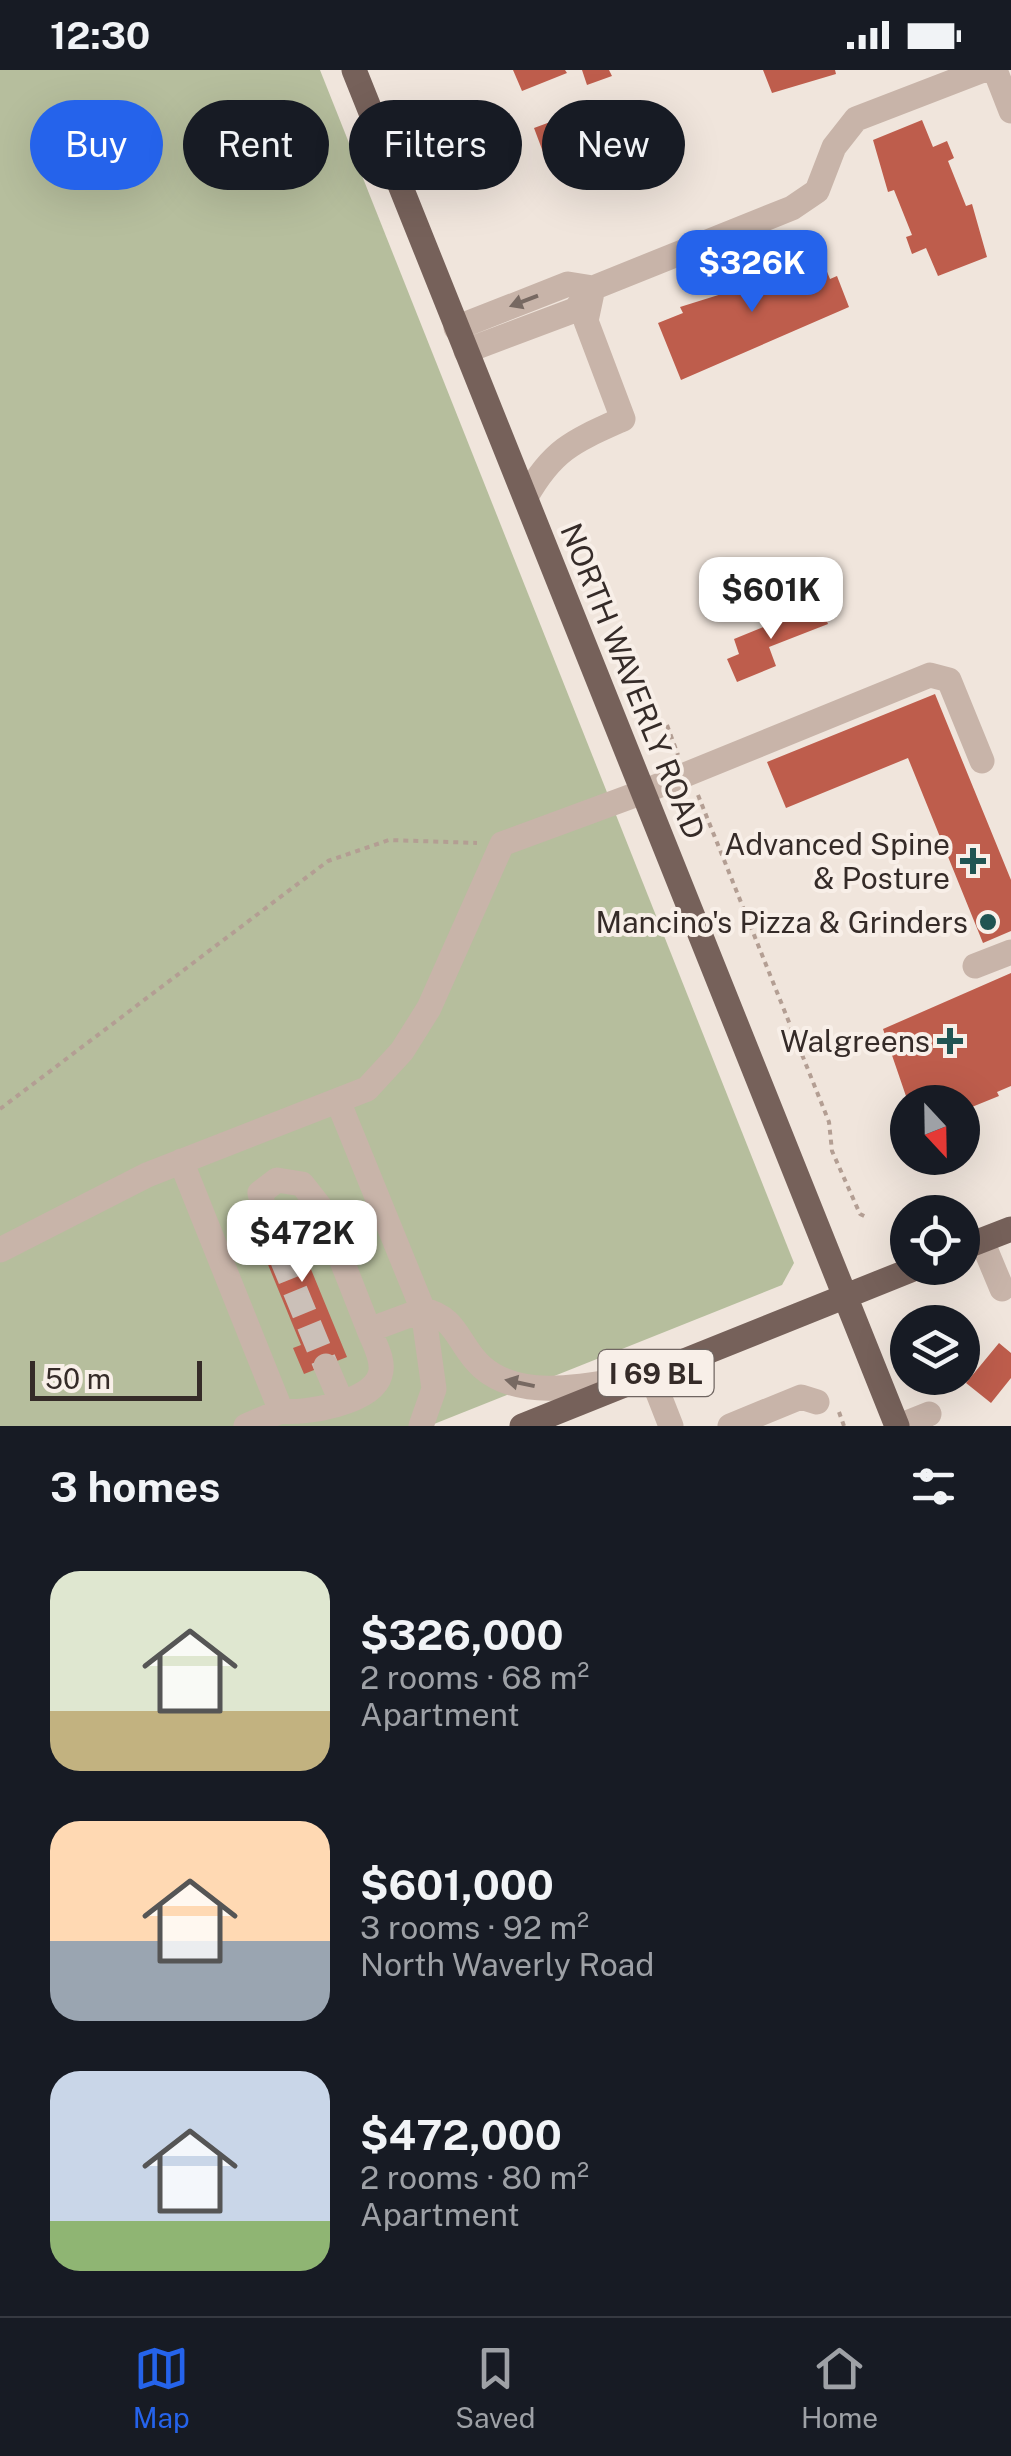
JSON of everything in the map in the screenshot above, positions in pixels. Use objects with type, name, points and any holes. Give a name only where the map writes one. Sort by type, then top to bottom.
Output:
[{"type":"main road","name":"NORTH WAVERLY ROAD","points":[[354,70],[898,1426]]},
{"type":"main road","points":[[980,1241],[1011,1228]]},
{"type":"main road","name":"I 69 BL","points":[[522,1426],[890,1278]]},
{"type":"lane","points":[[461,339],[568,284],[593,288],[792,208],[818,191],[834,147],[856,119],[983,70]]},
{"type":"lane","points":[[995,70],[1011,111]]},
{"type":"lane","points":[[526,497],[544,464],[566,444],[623,420],[586,321],[593,288]]},
{"type":"lane","points":[[0,1250],[182,1162],[367,1090],[402,1051],[429,1008],[502,844],[642,792],[930,675],[949,680],[982,761]]},
{"type":"lane","points":[[975,966],[1011,952]]},
{"type":"lane","points":[[338,1101],[423,1310],[434,1389],[421,1426]]},
{"type":"lane","points":[[182,1162],[280,1411]]},
{"type":"lane","points":[[246,1426],[280,1411],[307,1414],[368,1391],[380,1378],[382,1364],[325,1218],[302,1184],[278,1180],[260,1192],[268,1222]]},
{"type":"lane","points":[[980,1256],[1002,1289]]},
{"type":"lane","points":[[369,1330],[423,1310],[441,1314],[484,1369],[508,1382],[548,1388],[651,1375],[671,1426]]},
{"type":"lane","points":[[326,1366],[341,1402]]},
{"type":"lane","points":[[730,1426],[796,1406]]},
{"type":"lane","points":[[898,1426],[929,1414]]},
{"type":"path","points":[[667,726],[829,1122],[832,1151],[860,1214],[868,1218]]},
{"type":"path","points":[[0,1110],[328,861],[388,840],[502,844]]},
{"type":"green space","points":[[0,70],[320,70],[349,143],[349,190],[368,190],[794,1263],[782,1285],[429,1426],[0,1426]]},
{"type":"building","points":[[513,70],[565,70],[567,73],[522,91]]},
{"type":"building","points":[[582,70],[609,70],[612,76],[587,85]]},
{"type":"building","points":[[763,70],[835,70],[836,74],[772,93]]},
{"type":"building","points":[[922,120],[933,147],[947,141],[954,158],[948,161],[966,206],[972,204],[987,257],[938,276],[926,248],[912,254],[906,237],[912,235],[894,190],[888,192],[873,140]]},
{"type":"building","points":[[542,125],[542,149],[534,128]]},
{"type":"building","points":[[819,252],[830,279],[837,276],[849,307],[681,380],[658,323],[683,313],[680,307],[760,282],[758,276]]},
{"type":"building","points":[[820,604],[828,624],[769,647],[776,666],[737,682],[727,659],[739,654],[734,639]]},
{"type":"building","points":[[935,694],[1011,880],[1011,931],[983,943],[908,758],[786,808],[767,762]]},
{"type":"building","name":"Walgreens","points":[[1011,973],[1011,1086],[980,1104],[980,1085],[902,1085],[883,1029]]},
{"type":"building","points":[[331,1203],[339,1223],[306,1237],[301,1245],[347,1357],[304,1374],[293,1348],[301,1345],[253,1228]]},
{"type":"building","points":[[999,1343],[1011,1353],[1011,1378],[991,1403],[980,1394],[980,1366]]},
{"type":"tunnel","points":[[267,1222],[326,1366]]},
{"type":"place","name":"Advanced Spine & Posture","points":[[973,861]]},
{"type":"place","name":"Mancino's Pizza & Grinders","points":[[988,922]]},
{"type":"place","name":"Walgreens","points":[[950,1041]]}]
